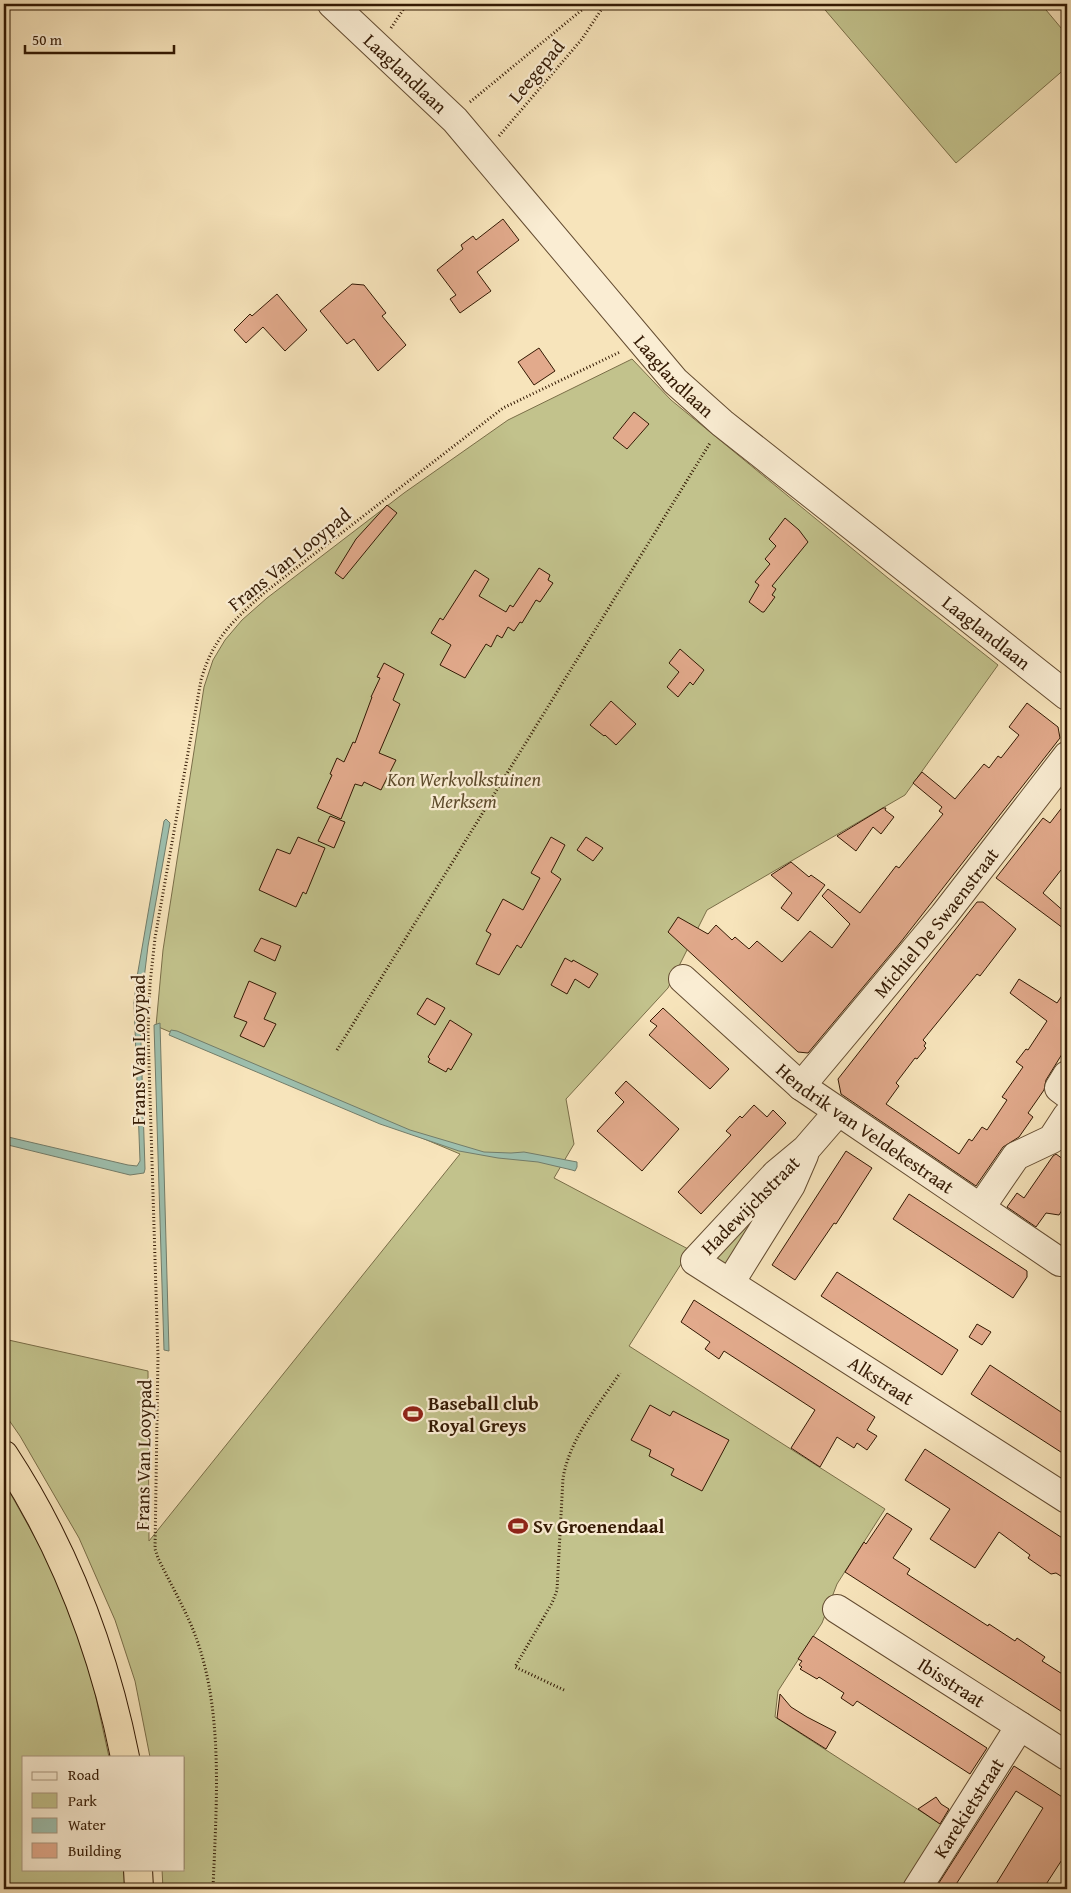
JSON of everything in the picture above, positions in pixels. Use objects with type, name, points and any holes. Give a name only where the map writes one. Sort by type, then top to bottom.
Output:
[{"type":"highway","points":[[4,1455],[46,1527],[78,1596],[103,1666],[125,1756]]},
{"type":"highway","points":[[138,1870],[139,1889]]},
{"type":"street","name":"Laaglandlaan","points":[[332,4],[455,120],[675,381],[722,424],[1067,696]]},
{"type":"street","name":"Michiel De Swaenstraat","points":[[801,1086],[944,915],[1067,756]]},
{"type":"street","name":"Hendrik van Veldekestraat","points":[[683,979],[801,1086],[1060,1262]]},
{"type":"street","points":[[1067,1075],[1059,1088],[1067,1094]]},
{"type":"street","name":"Hadewijchstraat","points":[[695,1261],[776,1174],[806,1149],[838,1112]]},
{"type":"street","points":[[982,1208],[1016,1156],[1052,1139],[1067,1116]]},
{"type":"street","name":"Hadewijchstraat","points":[[730,1282],[791,1185],[806,1149]]},
{"type":"street","name":"Alkstraat","points":[[695,1261],[1067,1498]]},
{"type":"street","name":"Ibisstraat","points":[[837,1609],[1067,1756]]},
{"type":"street","name":"Karekietstraat","points":[[917,1889],[1020,1726]]},
{"type":"path","name":"Leegepad","points":[[455,120],[470,102],[589,4]]},
{"type":"path","name":"Leegepad","points":[[484,153],[582,39],[605,4]]},
{"type":"path","name":"Frans Van Looypad","points":[[213,1889],[217,1749],[206,1674],[197,1641],[155,1549],[158,1356],[148,1032],[150,984],[155,938],[201,680],[207,659],[217,640],[264,593],[503,408],[641,341]]},
{"type":"path","points":[[337,1050],[722,424]]},
{"type":"path","points":[[564,1690],[515,1667],[552,1604],[557,1590],[565,1464],[579,1434],[620,1373]]},
{"type":"green space","points":[[820,4],[1041,4],[1067,35],[1067,67],[956,163]]},
{"type":"green space","name":"Kon Werkvolkstuinen Merksem","points":[[632,359],[671,400],[888,578],[998,665],[905,795],[707,910],[668,988],[566,1099],[574,1144],[554,1178],[690,1250],[629,1346],[885,1509],[837,1584],[822,1623],[778,1691],[775,1717],[945,1827],[905,1889],[163,1889],[162,1870],[185,1870],[185,1756],[150,1756],[135,1681],[115,1620],[79,1538],[20,1436],[4,1413],[4,1339],[148,1371],[149,1541],[460,1154],[156,1026],[163,950],[204,687],[213,660],[225,640],[242,620],[267,598],[404,493],[508,420]]},
{"type":"green space","points":[[774,1181],[729,1265],[714,1262],[713,1248]]},
{"type":"green space","points":[[4,1482],[52,1568],[88,1661],[109,1756],[22,1756],[22,1870],[125,1870],[127,1889],[4,1889]]},
{"type":"water","points":[[166,819],[170,823],[148,946],[140,1012],[144,1173],[130,1175],[4,1144],[4,1136],[128,1165],[137,1166],[140,1161],[134,1003],[164,821]]},
{"type":"water","points":[[160,1023],[169,1351],[164,1350],[154,1025]]},
{"type":"water","points":[[171,1030],[410,1130],[484,1152],[524,1152],[577,1162],[577,1167],[575,1171],[538,1162],[498,1158],[459,1151],[380,1124],[169,1035]]},
{"type":"building","points":[[503,219],[519,240],[477,272],[491,291],[460,313],[450,299],[456,295],[437,270],[463,249],[461,245],[473,236],[476,240]]},
{"type":"building","points":[[352,284],[364,285],[386,313],[382,316],[406,345],[378,371],[354,339],[347,344],[320,311]]},
{"type":"building","points":[[277,294],[307,330],[285,351],[263,327],[246,343],[234,330],[250,314],[252,316]]},
{"type":"building","points":[[539,348],[555,371],[534,385],[518,362]]},
{"type":"building","points":[[634,412],[649,424],[627,449],[613,438]]},
{"type":"building","points":[[387,505],[397,513],[343,579],[335,573],[356,539]]},
{"type":"building","points":[[785,518],[799,530],[808,542],[772,586],[776,589],[772,595],[775,597],[764,612],[762,612],[749,602],[759,585],[755,582],[770,564],[765,559],[776,546],[769,539]]},
{"type":"building","points":[[539,568],[550,575],[548,580],[553,583],[540,602],[536,600],[522,623],[520,622],[514,631],[508,627],[502,638],[497,635],[491,647],[486,644],[465,678],[440,665],[451,645],[431,633],[440,618],[443,620],[475,570],[489,579],[479,596],[506,612],[510,605],[513,607]]},
{"type":"building","points":[[680,649],[704,670],[693,685],[690,682],[678,697],[667,687],[679,672],[669,663]]},
{"type":"building","points":[[384,663],[404,674],[393,700],[400,704],[379,753],[396,760],[381,790],[364,782],[362,786],[355,784],[341,819],[317,808],[332,775],[330,774],[337,758],[344,762],[353,742],[355,743],[371,697],[380,678],[377,677]]},
{"type":"building","points":[[611,701],[636,724],[616,745],[590,725]]},
{"type":"building","points":[[1027,703],[1058,727],[1060,738],[900,943],[808,1053],[798,1052],[668,932],[678,917],[708,934],[716,925],[732,940],[735,937],[749,949],[757,941],[782,962],[810,931],[832,948],[850,924],[822,896],[828,889],[860,913],[896,866],[899,868],[943,814],[939,811],[942,807],[913,783],[922,772],[955,799],[984,764],[989,768],[998,756],[1001,758],[1019,735],[1009,727]]},
{"type":"building","points":[[1067,801],[1067,874],[1061,870],[1043,893],[1067,914],[1067,931],[996,878],[1043,818],[1050,823]]},
{"type":"building","points":[[886,808],[885,810],[894,817],[881,834],[873,827],[856,851],[837,836]]},
{"type":"building","points":[[330,816],[345,822],[334,848],[318,841]]},
{"type":"building","points":[[298,837],[325,848],[306,894],[303,892],[296,907],[259,890],[277,849],[290,854]]},
{"type":"building","points":[[551,837],[565,845],[551,872],[561,879],[521,948],[517,945],[499,975],[476,964],[491,934],[486,931],[503,899],[523,910],[540,878],[531,873]]},
{"type":"building","points":[[586,837],[603,848],[593,861],[577,850]]},
{"type":"building","points":[[791,862],[809,877],[811,875],[825,885],[798,921],[781,908],[792,893],[771,875]]},
{"type":"building","points":[[977,902],[983,902],[1016,929],[980,976],[977,974],[923,1040],[926,1043],[924,1046],[926,1048],[917,1059],[915,1058],[896,1083],[899,1086],[886,1104],[959,1154],[969,1139],[972,1141],[982,1127],[987,1130],[1007,1100],[1002,1097],[1023,1067],[1016,1062],[1026,1049],[1028,1050],[1047,1021],[1010,993],[1019,979],[1057,1003],[1067,988],[1067,1046],[1046,1080],[1044,1090],[1028,1113],[1033,1117],[1019,1137],[1003,1147],[976,1186],[841,1094],[838,1079]]},
{"type":"building","points":[[261,938],[281,946],[275,961],[254,951]]},
{"type":"building","points":[[565,958],[572,962],[573,960],[598,974],[589,988],[575,979],[567,994],[551,985]]},
{"type":"building","points":[[249,981],[276,993],[264,1019],[276,1024],[264,1047],[240,1036],[247,1022],[234,1017]]},
{"type":"building","points":[[427,998],[445,1008],[435,1025],[417,1014]]},
{"type":"building","points":[[663,1008],[729,1069],[710,1089],[649,1035],[657,1026],[650,1021]]},
{"type":"building","points":[[450,1020],[472,1034],[451,1070],[448,1068],[446,1072],[428,1062],[430,1059],[428,1057]]},
{"type":"building","points":[[626,1081],[679,1129],[642,1171],[597,1131],[624,1102],[615,1093]]},
{"type":"building","points":[[754,1105],[767,1117],[773,1110],[786,1123],[701,1214],[678,1192],[731,1135],[726,1131]]},
{"type":"building","points":[[846,1151],[872,1168],[836,1224],[834,1223],[795,1280],[772,1265]]},
{"type":"building","points":[[1056,1154],[1067,1162],[1067,1202],[1059,1215],[1046,1213],[1036,1227],[1007,1207],[1017,1193],[1024,1198]]},
{"type":"building","points":[[909,1194],[1027,1271],[1027,1277],[1013,1298],[893,1219]]},
{"type":"building","points":[[837,1272],[958,1350],[942,1375],[821,1296]]},
{"type":"building","points":[[694,1300],[875,1417],[867,1430],[877,1436],[867,1450],[857,1443],[854,1448],[837,1437],[820,1467],[791,1448],[815,1410],[724,1351],[719,1359],[705,1349],[710,1342],[681,1322]]},
{"type":"building","points":[[977,1324],[991,1332],[982,1345],[969,1337]]},
{"type":"building","points":[[990,1365],[1067,1416],[1067,1456],[971,1394]]},
{"type":"building","points":[[650,1405],[670,1416],[673,1411],[729,1440],[702,1491],[671,1475],[674,1469],[649,1456],[651,1450],[631,1440]]},
{"type":"building","points":[[925,1449],[1067,1541],[1067,1580],[1056,1573],[1051,1574],[1028,1558],[1030,1555],[999,1532],[975,1568],[930,1539],[950,1509],[905,1480]]},
{"type":"building","points":[[887,1513],[912,1529],[893,1558],[910,1569],[907,1574],[988,1626],[989,1624],[1015,1641],[1017,1638],[1045,1657],[1042,1661],[1067,1677],[1067,1715],[845,1572],[864,1542],[866,1544]]},
{"type":"building","points":[[813,1636],[987,1748],[970,1774],[857,1701],[853,1706],[841,1698],[844,1693],[819,1677],[817,1679],[800,1669],[802,1667],[799,1665],[802,1661],[798,1659]]},
{"type":"building","points":[[780,1694],[791,1707],[836,1732],[826,1749],[777,1718]]},
{"type":"building","points":[[1014,1766],[1067,1800],[1067,1852],[1043,1889],[993,1889],[1043,1808],[1016,1791],[953,1889],[935,1889]]},
{"type":"building","points":[[936,1797],[941,1804],[949,1809],[940,1824],[918,1809]]},
{"type":"place","name":"Baseball club Royal Greys","points":[[413,1414]]},
{"type":"place","name":"Sv Groenendaal","points":[[518,1526]]}]
